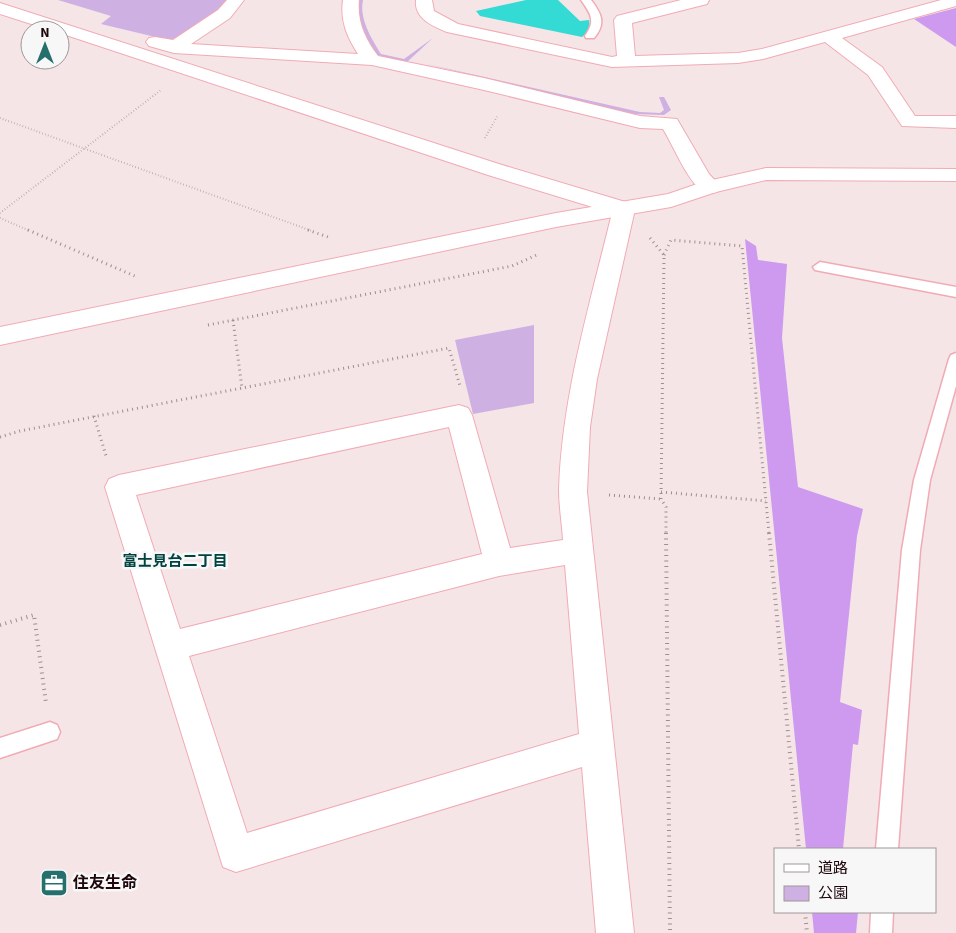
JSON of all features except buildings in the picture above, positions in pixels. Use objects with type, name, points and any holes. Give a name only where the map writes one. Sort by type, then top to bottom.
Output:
[{"type":"street","points":[[174,48],[224,14],[236,0]]},
{"type":"street","points":[[351,0],[348,14],[360,45],[372,60]]},
{"type":"street","points":[[443,0],[423,2],[427,14],[438,22],[452,28],[593,59],[626,62],[738,58],[763,54],[828,36],[923,4],[956,1]]},
{"type":"street","points":[[626,62],[624,20],[701,0]]},
{"type":"street","points":[[0,8],[495,170],[624,209]]},
{"type":"street","points":[[73,32],[87,24],[174,48],[372,60],[493,86],[640,122],[670,123],[710,187]]},
{"type":"street","points":[[828,36],[875,71],[909,122],[956,122]]},
{"type":"street","points":[[0,336],[556,220],[671,200],[710,187],[778,173],[956,175]]},
{"type":"street","points":[[615,933],[573,492],[577,427],[584,379],[624,209]]},
{"type":"street","points":[[498,563],[459,415],[120,486],[236,854],[598,746]]},
{"type":"street","points":[[171,646],[498,563],[579,550]]},
{"type":"lane","points":[[586,0],[598,16],[599,23],[597,29],[590,36]]},
{"type":"lane","points":[[820,266],[956,292]]},
{"type":"lane","points":[[888,848],[911,550],[922,480],[956,359]]},
{"type":"lane","points":[[0,748],[50,732]]},
{"type":"lane","points":[[881,933],[882,913]]},
{"type":"path","points":[[0,213],[164,88]]},
{"type":"path","points":[[0,118],[331,238]]},
{"type":"path","points":[[0,218],[144,280]]},
{"type":"path","points":[[647,236],[664,255]]},
{"type":"path","points":[[670,933],[666,507],[661,500],[661,492],[664,255],[671,240],[742,246],[800,848]]},
{"type":"path","points":[[204,326],[512,266],[545,252]]},
{"type":"path","points":[[233,320],[242,388]]},
{"type":"path","points":[[0,437],[94,416],[448,348],[465,402],[459,415]]},
{"type":"path","points":[[94,416],[112,476],[120,486]]},
{"type":"path","points":[[573,492],[661,500]]},
{"type":"path","points":[[661,492],[766,501]]},
{"type":"path","points":[[0,625],[34,615],[50,732]]},
{"type":"path","points":[[805,913],[807,933]]},
{"type":"green space","points":[[58,0],[227,0],[200,25],[184,35],[168,40],[101,24],[111,16]]},
{"type":"green space","points":[[359,0],[363,0],[364,21],[381,54],[404,59],[433,38],[407,62],[377,55],[366,36],[361,22]]},
{"type":"green space","points":[[422,63],[640,112],[660,113],[664,110],[659,97],[664,97],[671,110],[664,115],[633,114]]},
{"type":"green space","points":[[534,325],[534,403],[473,414],[455,340]]},
{"type":"shaded area","points":[[956,8],[956,47],[914,19]]},
{"type":"shaded area","points":[[745,239],[756,246],[758,260],[787,264],[782,338],[798,487],[863,509],[857,536],[840,702],[862,710],[858,745],[853,744],[843,848],[806,848]]},
{"type":"shaded area","points":[[812,913],[858,913],[856,933],[814,933]]},
{"type":"water","points":[[526,0],[558,0],[580,21],[589,20],[590,30],[582,37],[480,16],[476,11]]},
{"type":"place","name":"住友生命","points":[[54,883]]},
{"type":"district","name":"富士見台二丁目","points":[[175,561]]}]
